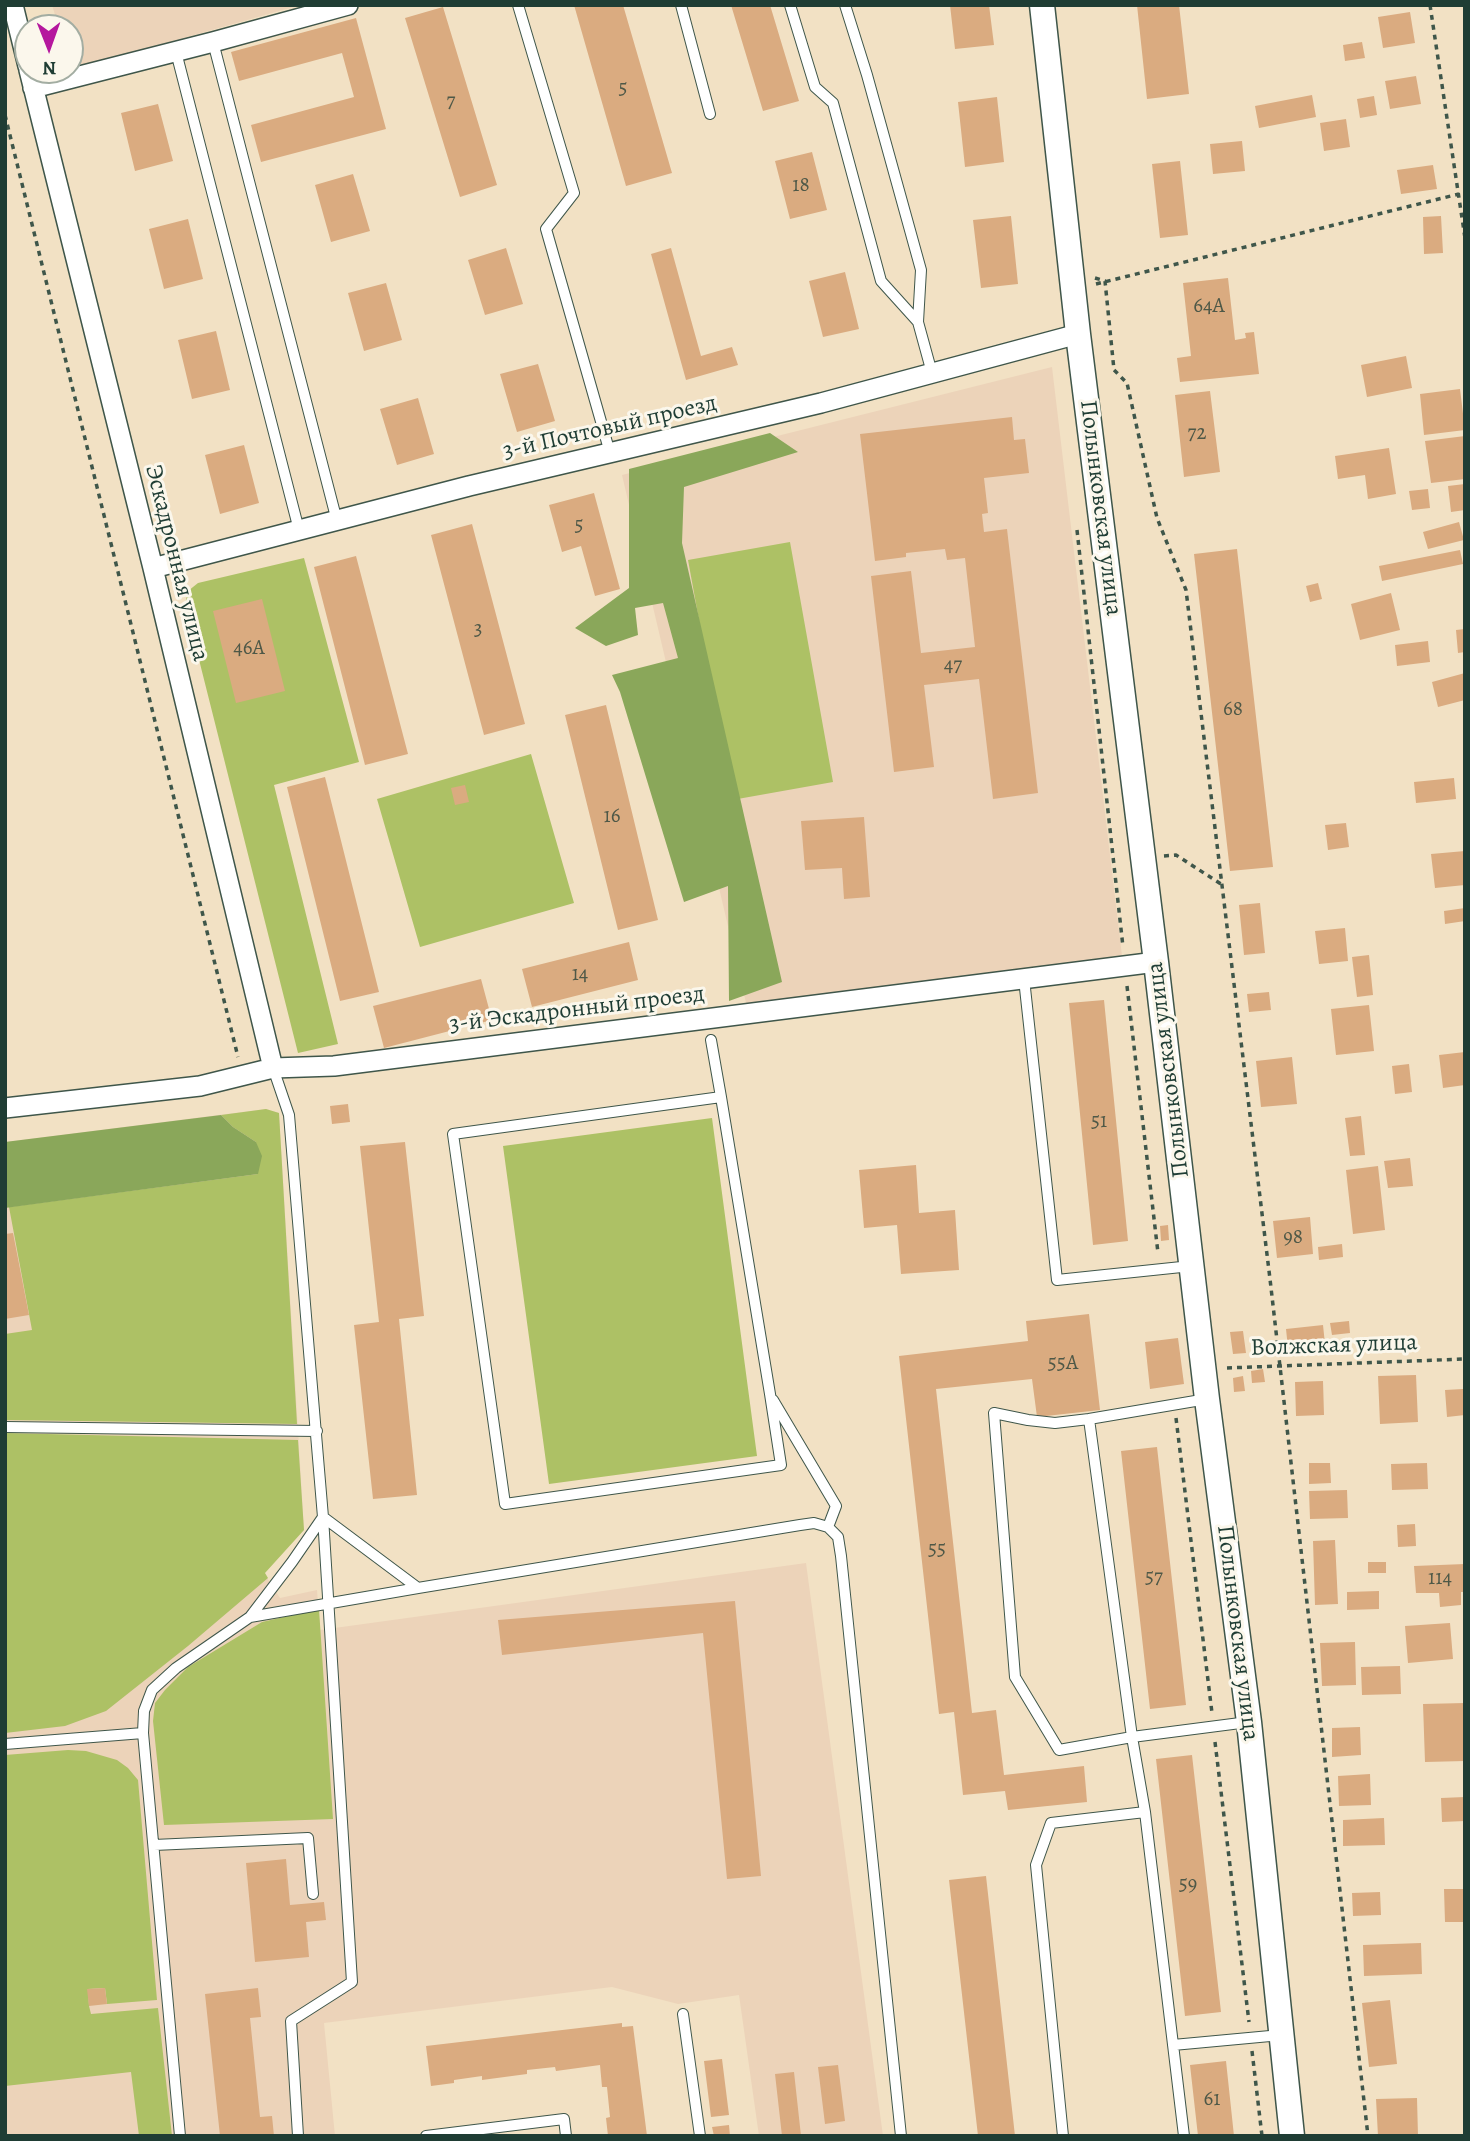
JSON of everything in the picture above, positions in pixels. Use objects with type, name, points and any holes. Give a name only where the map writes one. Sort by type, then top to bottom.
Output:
[{"type":"street","points":[[84,66],[176,52],[348,5]]},
{"type":"street","name":"Полынковская улица","points":[[1042,5],[1081,283],[1078,334],[1207,1399],[1249,1722],[1292,2136]]},
{"type":"street","name":"Эскадронная улица","points":[[32,84],[153,568],[273,1068]]},
{"type":"street","name":"3-й Почтовый проезд","points":[[153,568],[821,402],[1078,334]]},
{"type":"street","name":"3-й Эскадронный проезд","points":[[5,1108],[200,1086],[273,1068],[348,1064],[1156,962]]},
{"type":"lane","points":[[518,5],[574,193],[545,229],[610,453]]},
{"type":"lane","points":[[681,5],[710,114]]},
{"type":"lane","points":[[790,5],[815,88],[832,103],[881,281],[918,322]]},
{"type":"lane","points":[[845,5],[867,75],[920,270],[918,322],[932,373]]},
{"type":"lane","points":[[213,43],[337,521]]},
{"type":"lane","points":[[176,52],[299,530]]},
{"type":"lane","points":[[1024,979],[1057,1280],[1191,1266]]},
{"type":"lane","points":[[711,1040],[721,1097],[781,1465],[505,1504],[453,1134],[721,1097]]},
{"type":"lane","points":[[273,1068],[289,1115],[317,1431],[352,1982],[291,2021],[298,2136]]},
{"type":"lane","points":[[769,1394],[836,1506],[828,1527]]},
{"type":"lane","points":[[1207,1399],[1055,1423],[994,1413],[1016,1677],[1059,1750],[1132,1737],[1249,1722]]},
{"type":"lane","points":[[1089,1419],[1132,1737],[1145,1812],[1184,2136]]},
{"type":"lane","points":[[5,1427],[317,1431]]},
{"type":"lane","points":[[323,1517],[418,1588]]},
{"type":"lane","points":[[180,2136],[143,1733],[144,1711],[152,1690],[176,1668],[250,1617],[323,1517]]},
{"type":"lane","points":[[250,1617],[814,1523],[828,1527],[838,1537],[841,1556],[901,2136]]},
{"type":"lane","points":[[5,1744],[143,1733]]},
{"type":"lane","points":[[1063,2136],[1036,1865],[1051,1823],[1145,1812]]},
{"type":"lane","points":[[154,1845],[308,1838],[313,1894]]},
{"type":"lane","points":[[683,2014],[700,2136]]},
{"type":"lane","points":[[1173,2045],[1282,2035]]},
{"type":"lane","points":[[426,2136],[564,2119],[566,2136]]},
{"type":"path","points":[[1430,5],[1465,238]]},
{"type":"path","points":[[5,115],[242,1076]]},
{"type":"path","points":[[1081,283],[1105,281],[1459,194]]},
{"type":"path","points":[[1081,283],[1105,281]]},
{"type":"path","points":[[1105,281],[1114,370],[1127,383],[1157,518],[1186,590],[1280,1366],[1368,2136]]},
{"type":"path","points":[[1076,518],[1160,1269]]},
{"type":"path","points":[[1114,863],[1176,855],[1223,885]]},
{"type":"path","name":"Волжская улица","points":[[1204,1368],[1465,1359]]},
{"type":"path","points":[[1175,1404],[1249,2027]]},
{"type":"path","points":[[1251,2040],[1262,2136]]},
{"type":"shaded area","points":[[52,5],[300,5],[84,66],[84,14],[55,14]]},
{"type":"shaded area","points":[[1052,367],[1122,956],[747,1007],[622,475]]},
{"type":"shaded area","points":[[266,1109],[279,1113],[304,1530],[264,1573],[280,1598],[317,1590],[320,1630],[806,1563],[883,2136],[759,2136],[739,1995],[678,2004],[612,1987],[324,2023],[335,2136],[5,2136],[5,1142]]},
{"type":"green space","points":[[770,433],[798,452],[684,487],[682,543],[782,982],[729,1001],[728,886],[684,902],[620,692],[612,675],[678,658],[663,603],[635,608],[638,635],[606,646],[575,628],[629,588],[629,469]]},
{"type":"green space","points":[[790,542],[833,782],[732,800],[688,560]]},
{"type":"green space","points":[[304,558],[359,762],[274,785],[338,1044],[298,1053],[185,604],[188,591],[198,583]]},
{"type":"green space","points":[[531,754],[574,903],[420,947],[377,799]]},
{"type":"green space","points":[[266,1109],[279,1113],[297,1424],[5,1420],[5,1334],[32,1330],[9,1207],[258,1174],[256,1142],[233,1127],[221,1115]]},
{"type":"green space","points":[[221,1115],[233,1127],[256,1142],[262,1156],[258,1174],[5,1208],[5,1142]]},
{"type":"green space","points":[[712,1118],[757,1456],[549,1484],[503,1146]]},
{"type":"green space","points":[[5,1433],[298,1440],[304,1530],[265,1573],[268,1578],[106,1711],[65,1726],[5,1733]]},
{"type":"green space","points":[[319,1609],[333,1819],[164,1825],[153,1721],[155,1703],[188,1667],[262,1622]]},
{"type":"green space","points":[[86,1751],[117,1760],[138,1780],[157,2000],[107,2004],[105,1988],[88,1989],[89,2006],[91,2014],[158,2008],[172,2136],[139,2136],[131,2072],[5,2086],[5,1755]]},
{"type":"building","points":[[574,5],[623,5],[672,173],[626,186]]},
{"type":"building","points":[[731,5],[770,5],[799,101],[763,111]]},
{"type":"building","points":[[950,5],[989,5],[994,45],[955,49]]},
{"type":"building","points":[[1137,5],[1179,5],[1189,94],[1147,99]]},
{"type":"building","points":[[443,7],[497,185],[460,197],[405,18]]},
{"type":"building","points":[[1410,12],[1415,43],[1383,48],[1378,17]]},
{"type":"building","points":[[356,18],[386,129],[261,162],[251,125],[354,97],[342,53],[239,81],[231,52]]},
{"type":"building","points":[[1362,42],[1365,58],[1345,61],[1343,45]]},
{"type":"building","points":[[1416,76],[1421,104],[1390,109],[1385,81]]},
{"type":"building","points":[[1312,95],[1316,117],[1259,128],[1255,106]]},
{"type":"building","points":[[1374,96],[1377,115],[1360,118],[1357,99]]},
{"type":"building","points":[[997,97],[1004,162],[965,167],[958,102]]},
{"type":"building","points":[[158,104],[173,161],[135,171],[121,113]]},
{"type":"building","points":[[1346,119],[1350,147],[1324,151],[1320,123]]},
{"type":"building","points":[[1242,141],[1245,171],[1213,174],[1210,144]]},
{"type":"building","points":[[812,152],[827,210],[790,219],[775,161]]},
{"type":"building","points":[[1180,161],[1188,235],[1160,238],[1152,164]]},
{"type":"building","points":[[1433,165],[1437,189],[1401,194],[1397,170]]},
{"type":"building","points":[[353,174],[370,231],[331,242],[315,185]]},
{"type":"building","points":[[1011,216],[1018,284],[981,288],[973,220]]},
{"type":"building","points":[[1441,216],[1443,253],[1424,254],[1423,217]]},
{"type":"building","points":[[188,219],[203,279],[164,289],[149,229]]},
{"type":"building","points":[[506,248],[523,304],[485,315],[468,260]]},
{"type":"building","points":[[671,248],[701,356],[732,347],[738,365],[686,380],[651,254]]},
{"type":"building","points":[[845,272],[859,329],[823,337],[809,281]]},
{"type":"building","points":[[1228,278],[1235,340],[1246,338],[1245,333],[1254,332],[1259,374],[1180,382],[1177,358],[1191,356],[1183,283]]},
{"type":"building","points":[[386,283],[402,340],[364,351],[348,293]]},
{"type":"building","points":[[216,331],[230,390],[192,399],[178,340]]},
{"type":"building","points":[[1406,356],[1412,388],[1367,397],[1361,365]]},
{"type":"building","points":[[538,364],[555,421],[517,432],[500,374]]},
{"type":"building","points":[[1460,389],[1465,430],[1424,435],[1420,394]]},
{"type":"building","points":[[1210,391],[1220,472],[1184,477],[1175,395]]},
{"type":"building","points":[[418,398],[434,454],[397,465],[380,409]]},
{"type":"building","points":[[1012,417],[1014,440],[1025,439],[1029,473],[984,478],[988,513],[982,514],[984,532],[1007,529],[1038,793],[993,799],[979,679],[924,685],[934,767],[894,772],[871,576],[911,571],[921,653],[975,647],[965,558],[947,560],[945,549],[906,553],[906,557],[875,561],[860,434]]},
{"type":"building","points":[[1465,436],[1465,479],[1431,483],[1425,441]]},
{"type":"building","points":[[244,445],[259,503],[220,514],[205,455]]},
{"type":"building","points":[[1389,448],[1396,494],[1368,499],[1365,475],[1338,479],[1335,456]]},
{"type":"building","points":[[1465,484],[1465,510],[1451,512],[1448,486]]},
{"type":"building","points":[[1428,489],[1430,508],[1412,510],[1409,491]]},
{"type":"building","points":[[594,493],[620,589],[595,596],[581,546],[562,552],[549,505]]},
{"type":"building","points":[[1459,522],[1464,540],[1428,549],[1423,532]]},
{"type":"building","points":[[472,524],[525,724],[484,735],[431,535]]},
{"type":"building","points":[[1237,549],[1273,867],[1230,871],[1194,554]]},
{"type":"building","points":[[1460,550],[1463,564],[1382,581],[1379,566]]},
{"type":"building","points":[[356,556],[408,754],[365,765],[314,567]]},
{"type":"building","points":[[1318,583],[1322,599],[1310,602],[1306,586]]},
{"type":"building","points":[[1391,593],[1400,630],[1360,640],[1351,604]]},
{"type":"building","points":[[262,599],[285,691],[236,703],[213,611]]},
{"type":"building","points":[[1465,629],[1465,652],[1458,653],[1456,630]]},
{"type":"building","points":[[1428,641],[1430,662],[1397,666],[1395,645]]},
{"type":"building","points":[[1465,673],[1465,700],[1438,707],[1432,682]]},
{"type":"building","points":[[606,705],[658,920],[618,930],[565,715]]},
{"type":"building","points":[[325,777],[379,992],[340,1001],[287,787]]},
{"type":"building","points":[[1454,778],[1456,799],[1416,803],[1414,782]]},
{"type":"building","points":[[465,785],[469,802],[455,805],[451,788]]},
{"type":"building","points":[[864,817],[870,897],[844,899],[842,868],[805,870],[801,821]]},
{"type":"building","points":[[1346,823],[1349,847],[1328,850],[1325,825]]},
{"type":"building","points":[[1465,851],[1465,885],[1435,888],[1431,854]]},
{"type":"building","points":[[1260,903],[1265,953],[1244,955],[1239,905]]},
{"type":"building","points":[[1465,908],[1465,921],[1445,924],[1444,911]]},
{"type":"building","points":[[1345,928],[1348,961],[1319,964],[1315,931]]},
{"type":"building","points":[[629,942],[638,980],[532,1007],[522,969]]},
{"type":"building","points":[[1369,955],[1373,995],[1357,997],[1352,957]]},
{"type":"building","points":[[481,979],[492,1020],[384,1048],[373,1006]]},
{"type":"building","points":[[1269,992],[1271,1010],[1249,1012],[1247,994]]},
{"type":"building","points":[[1104,1000],[1128,1241],[1093,1245],[1069,1003]]},
{"type":"building","points":[[1369,1005],[1374,1051],[1336,1055],[1331,1009]]},
{"type":"building","points":[[1465,1052],[1465,1085],[1443,1088],[1439,1055]]},
{"type":"building","points":[[1292,1057],[1297,1104],[1261,1107],[1256,1061]]},
{"type":"building","points":[[1409,1064],[1412,1092],[1395,1094],[1392,1066]]},
{"type":"building","points":[[348,1104],[350,1122],[332,1124],[330,1106]]},
{"type":"building","points":[[1361,1116],[1365,1155],[1350,1156],[1345,1118]]},
{"type":"building","points":[[405,1142],[424,1316],[399,1319],[417,1495],[373,1499],[354,1325],[379,1322],[360,1146]]},
{"type":"building","points":[[1410,1158],[1413,1186],[1388,1188],[1384,1161]]},
{"type":"building","points":[[916,1165],[919,1213],[955,1210],[959,1270],[901,1274],[897,1225],[864,1228],[859,1170]]},
{"type":"building","points":[[1378,1166],[1385,1230],[1353,1234],[1346,1170]]},
{"type":"building","points":[[1310,1217],[1313,1254],[1277,1258],[1273,1221]]},
{"type":"building","points":[[1168,1225],[1169,1240],[1161,1241],[1160,1226]]},
{"type":"building","points":[[13,1233],[29,1315],[5,1319],[5,1234]]},
{"type":"building","points":[[1342,1244],[1343,1257],[1319,1260],[1318,1247]]},
{"type":"building","points":[[1089,1314],[1100,1410],[1037,1417],[1032,1379],[936,1389],[972,1713],[996,1710],[1004,1775],[1084,1766],[1087,1802],[1008,1810],[1005,1791],[963,1795],[954,1712],[939,1714],[899,1356],[1028,1341],[1026,1321]]},
{"type":"building","points":[[1349,1321],[1350,1333],[1332,1335],[1330,1323]]},
{"type":"building","points":[[1323,1325],[1325,1344],[1288,1348],[1286,1329]]},
{"type":"building","points":[[1243,1331],[1246,1353],[1233,1354],[1230,1332]]},
{"type":"building","points":[[1178,1338],[1184,1384],[1150,1389],[1145,1342]]},
{"type":"building","points":[[1263,1369],[1265,1382],[1252,1383],[1251,1371]]},
{"type":"building","points":[[1416,1375],[1418,1422],[1380,1424],[1378,1376]]},
{"type":"building","points":[[1243,1376],[1245,1391],[1234,1392],[1233,1378]]},
{"type":"building","points":[[1323,1381],[1324,1415],[1296,1416],[1295,1382]]},
{"type":"building","points":[[1463,1389],[1465,1415],[1447,1417],[1445,1390]]},
{"type":"building","points":[[1157,1447],[1186,1705],[1150,1709],[1121,1451]]},
{"type":"building","points":[[1309,1463],[1330,1463],[1331,1483],[1309,1484]]},
{"type":"building","points":[[1427,1463],[1428,1489],[1392,1490],[1391,1464]]},
{"type":"building","points":[[1347,1490],[1348,1518],[1310,1519],[1309,1491]]},
{"type":"building","points":[[1415,1524],[1416,1546],[1398,1547],[1397,1525]]},
{"type":"building","points":[[1335,1540],[1338,1604],[1315,1605],[1313,1541]]},
{"type":"building","points":[[1368,1562],[1386,1562],[1386,1573],[1368,1573]]},
{"type":"building","points":[[1465,1564],[1465,1592],[1461,1592],[1461,1605],[1440,1607],[1439,1593],[1416,1593],[1414,1566]]},
{"type":"building","points":[[1379,1591],[1379,1609],[1347,1610],[1347,1592]]},
{"type":"building","points":[[735,1601],[761,1876],[727,1879],[703,1633],[502,1655],[498,1620]]},
{"type":"building","points":[[1450,1623],[1453,1659],[1408,1663],[1405,1626]]},
{"type":"building","points":[[1355,1642],[1356,1685],[1322,1686],[1320,1643]]},
{"type":"building","points":[[1400,1666],[1401,1694],[1362,1695],[1361,1667]]},
{"type":"building","points":[[1465,1703],[1465,1761],[1425,1762],[1423,1704]]},
{"type":"building","points":[[1360,1727],[1361,1755],[1332,1757],[1332,1728]]},
{"type":"building","points":[[1192,1755],[1221,2012],[1185,2016],[1156,1759]]},
{"type":"building","points":[[1370,1774],[1371,1805],[1339,1806],[1338,1776]]},
{"type":"building","points":[[1465,1797],[1465,1821],[1442,1822],[1441,1798]]},
{"type":"building","points":[[1384,1818],[1385,1845],[1343,1846],[1343,1820]]},
{"type":"building","points":[[286,1859],[290,1905],[324,1902],[326,1920],[306,1922],[309,1957],[255,1962],[246,1863]]},
{"type":"building","points":[[986,1876],[1015,2136],[978,2136],[949,1880]]},
{"type":"building","points":[[1444,1889],[1465,1889],[1465,1922],[1445,1922]]},
{"type":"building","points":[[1380,1892],[1381,1915],[1353,1916],[1352,1893]]},
{"type":"building","points":[[1421,1943],[1422,1974],[1364,1976],[1363,1945]]},
{"type":"building","points":[[105,1988],[107,2004],[89,2006],[87,1989]]},
{"type":"building","points":[[258,1988],[261,2017],[250,2018],[260,2117],[272,2116],[274,2136],[220,2136],[205,1994]]},
{"type":"building","points":[[1390,2000],[1397,2064],[1369,2067],[1362,2003]]},
{"type":"building","points":[[622,2023],[622,2027],[633,2026],[647,2136],[608,2136],[606,2118],[610,2117],[607,2087],[602,2087],[600,2065],[556,2071],[555,2067],[527,2070],[527,2074],[482,2080],[482,2076],[431,2086],[426,2046]]},
{"type":"building","points":[[722,2059],[729,2115],[711,2117],[704,2061]]},
{"type":"building","points":[[1226,2061],[1234,2136],[1198,2136],[1190,2065]]},
{"type":"building","points":[[838,2065],[845,2121],[825,2124],[818,2067]]},
{"type":"building","points":[[794,2072],[801,2136],[782,2136],[775,2074]]},
{"type":"building","points":[[1417,2098],[1418,2136],[1378,2136],[1376,2099]]},
{"type":"building","points":[[729,2125],[730,2136],[714,2136],[712,2127]]}]
